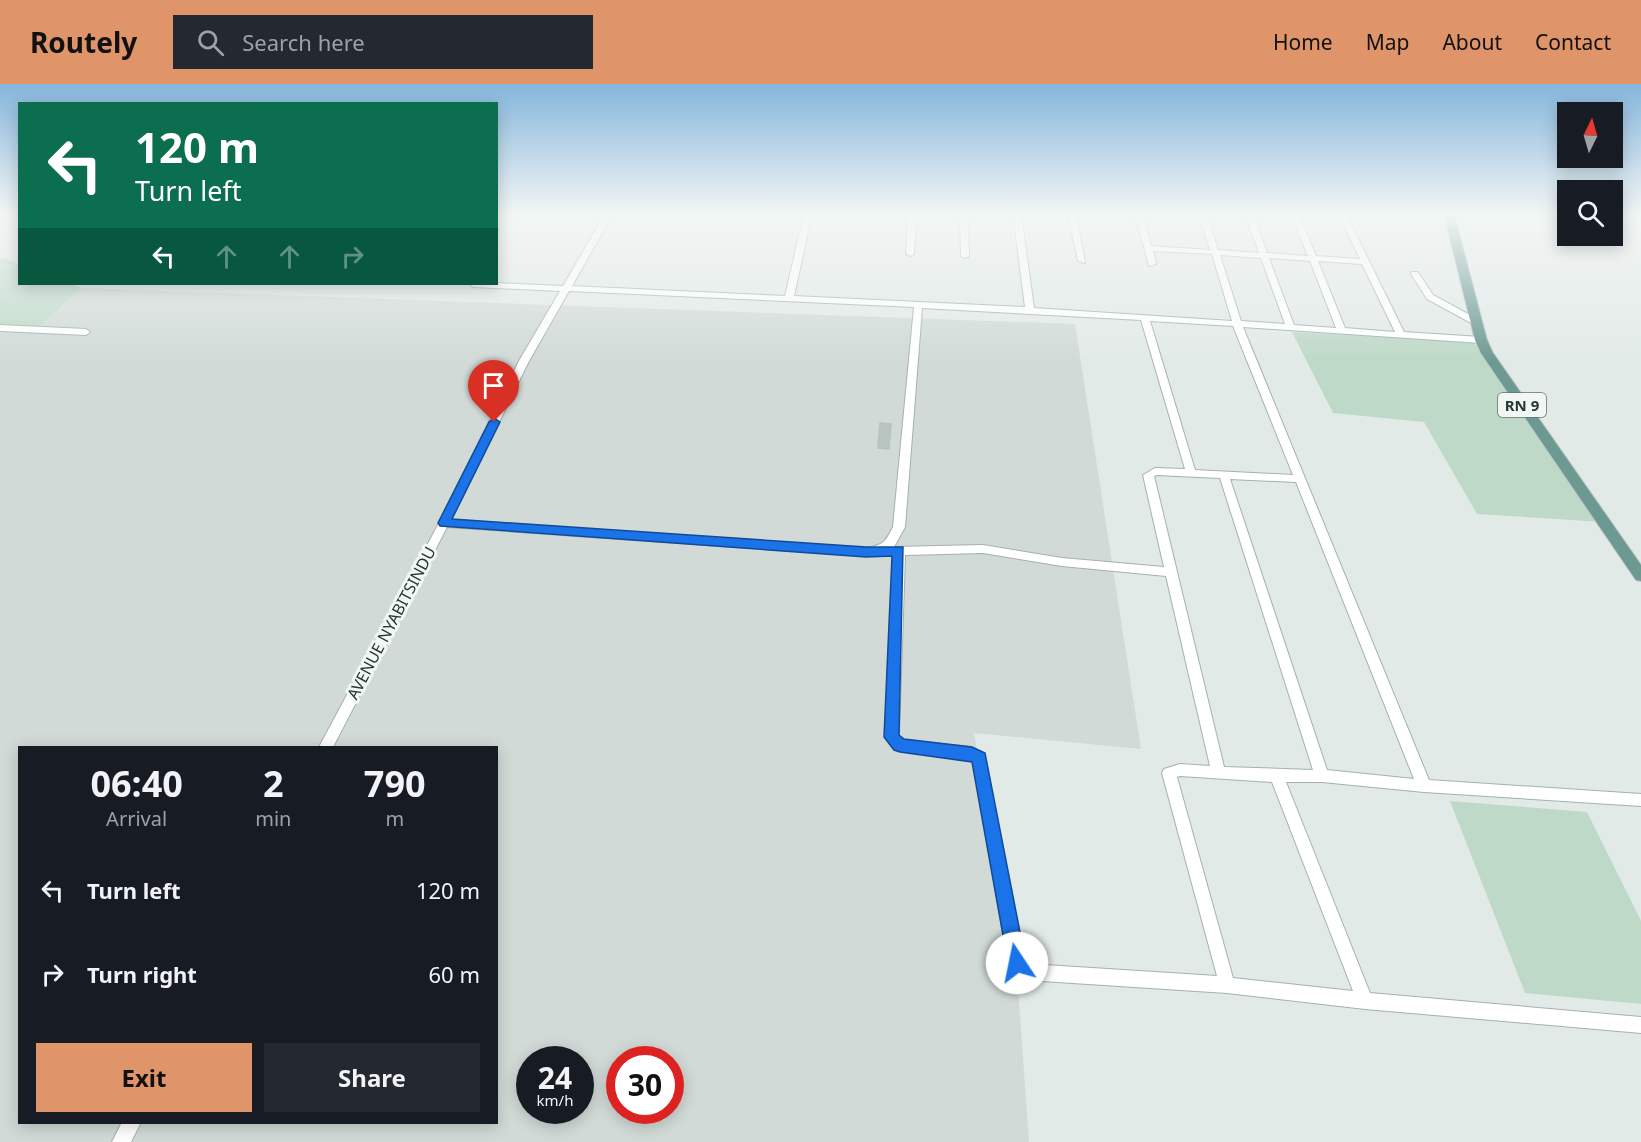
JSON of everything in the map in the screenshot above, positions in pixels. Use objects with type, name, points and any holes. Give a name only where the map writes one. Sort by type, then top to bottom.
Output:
[{"type":"main road","name":"RN 9","points":[[1461,263],[1481,340],[1496,368],[1641,576]]},
{"type":"street","name":"AVENUE NYABITSINDU","points":[[327,746],[444,523],[524,361],[582,263]]},
{"type":"street","points":[[789,299],[797,263]]},
{"type":"street","points":[[1024,263],[1030,310]]},
{"type":"street","points":[[1218,263],[1237,324],[1424,786]]},
{"type":"street","points":[[1267,263],[1292,328]]},
{"type":"street","points":[[1317,263],[1342,331]]},
{"type":"street","points":[[1366,263],[1401,335]]},
{"type":"street","points":[[1415,274],[1430,297],[1476,322]]},
{"type":"street","points":[[497,285],[1030,310],[1481,340]]},
{"type":"street","points":[[880,550],[895,538],[902,511],[910,367],[918,305]]},
{"type":"street","points":[[1145,318],[1191,473]]},
{"type":"street","points":[[0,328],[86,332]]},
{"type":"street","points":[[1218,771],[1149,475],[1155,471],[1298,479]]},
{"type":"street","points":[[1224,475],[1322,776]]},
{"type":"street","points":[[444,523],[866,552],[983,549],[1062,562],[1172,572]]},
{"type":"street","points":[[899,551],[892,737],[900,745],[972,753],[979,758],[1015,956],[1020,967],[1034,974],[1227,985],[1365,1001],[1641,1025]]},
{"type":"street","points":[[1227,985],[1168,777],[1173,770],[1276,776],[1322,776],[1424,786],[1641,800]]},
{"type":"street","points":[[1276,776],[1365,1001]]},
{"type":"street","points":[[121,1142],[131,1124]]},
{"type":"shaded area","points":[[82,288],[1075,324],[1141,749],[974,733],[1018,988],[1029,1142],[0,1142],[0,332],[31,334]]},
{"type":"green space","points":[[0,263],[18,264],[18,285],[74,285],[82,288],[31,334],[0,332]]},
{"type":"green space","points":[[1292,332],[1470,341],[1478,347],[1603,522],[1477,514],[1424,422],[1333,413]]},
{"type":"green space","points":[[1450,801],[1587,812],[1641,921],[1641,1004],[1525,993]]},
{"type":"building","points":[[880,423],[891,424],[889,449],[878,448]]},
{"type":"route","points":[[494,422],[444,523],[866,552],[899,551],[892,737],[894,742],[900,745],[972,753],[979,758],[1017,963]]}]
